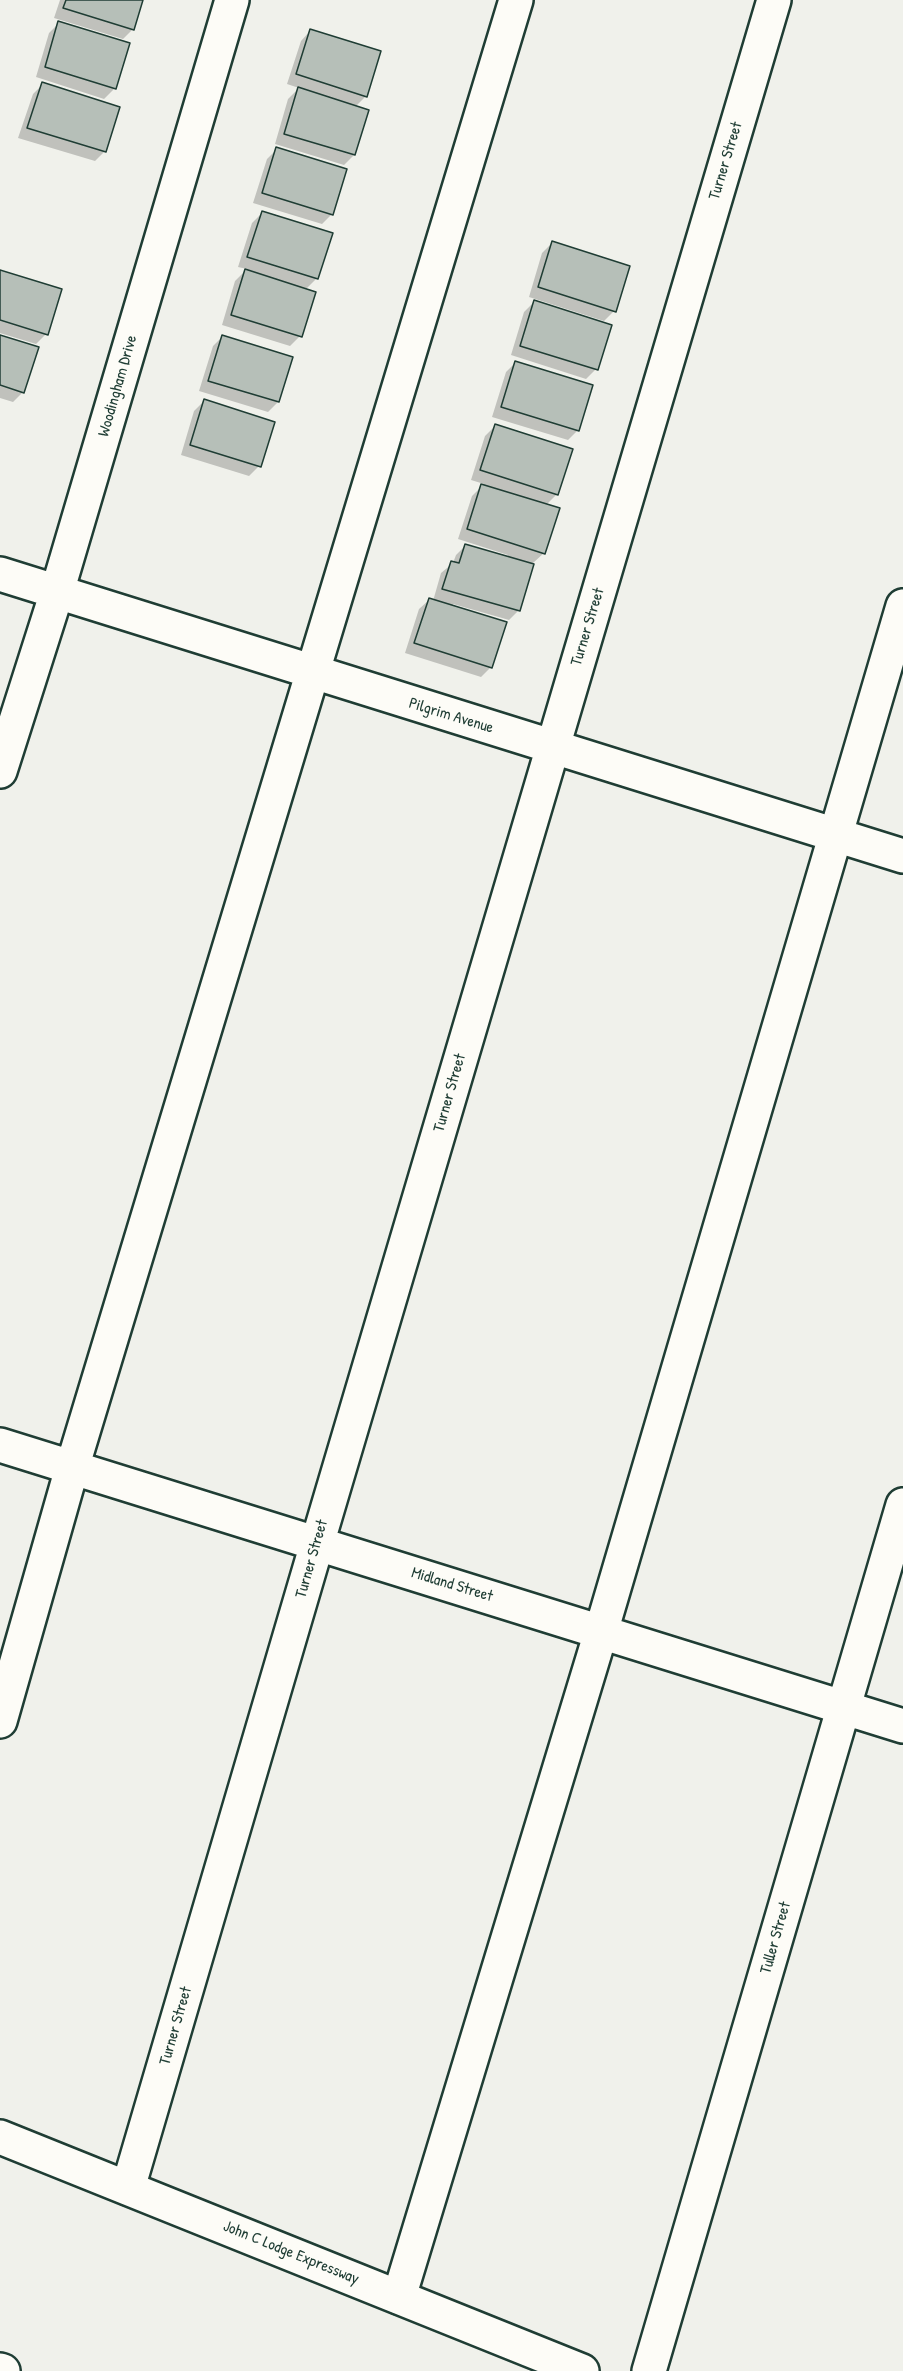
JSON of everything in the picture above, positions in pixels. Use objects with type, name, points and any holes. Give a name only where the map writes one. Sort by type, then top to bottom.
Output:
[{"type":"street","name":"Woodingham Drive","points":[[0,771],[57,592],[232,0]]},
{"type":"street","points":[[0,1721],[72,1468],[516,0]]},
{"type":"street","name":"Turner Street","points":[[128,2188],[774,0]]},
{"type":"street","name":"Pilgrim Avenue","points":[[0,574],[903,856]]},
{"type":"street","points":[[399,2297],[601,1632],[903,606]]},
{"type":"street","name":"Midland Street","points":[[0,1445],[903,1726]]},
{"type":"street","name":"Tuller Street","points":[[649,2371],[903,1504]]},
{"type":"street","name":"John C Lodge Expressway","points":[[0,2137],[582,2371]]},
{"type":"building","points":[[66,0],[143,0],[134,30],[63,8]]},
{"type":"building","points":[[58,21],[130,43],[116,89],[45,67]]},
{"type":"building","points":[[310,29],[381,51],[367,97],[296,74]]},
{"type":"building","points":[[42,82],[120,107],[106,152],[27,128]]},
{"type":"building","points":[[298,87],[369,110],[355,155],[284,134]]},
{"type":"building","points":[[276,147],[347,169],[333,215],[262,193]]},
{"type":"building","points":[[262,211],[333,233],[318,279],[247,257]]},
{"type":"building","points":[[552,241],[630,266],[616,312],[538,287]]},
{"type":"building","points":[[245,269],[316,292],[302,337],[231,315]]},
{"type":"building","points":[[0,270],[62,289],[48,335],[0,320]]},
{"type":"building","points":[[534,300],[612,325],[598,370],[520,346]]},
{"type":"building","points":[[0,335],[39,347],[24,393],[0,385]]},
{"type":"building","points":[[222,335],[293,357],[279,402],[208,381]]},
{"type":"building","points":[[515,361],[593,385],[579,431],[501,407]]},
{"type":"building","points":[[204,399],[275,422],[261,467],[190,445]]},
{"type":"building","points":[[495,424],[573,449],[558,495],[480,470]]},
{"type":"building","points":[[481,484],[560,508],[545,554],[467,529]]},
{"type":"building","points":[[465,544],[534,564],[520,611],[442,589],[451,561],[459,563]]},
{"type":"building","points":[[429,598],[507,622],[492,668],[414,643]]}]
